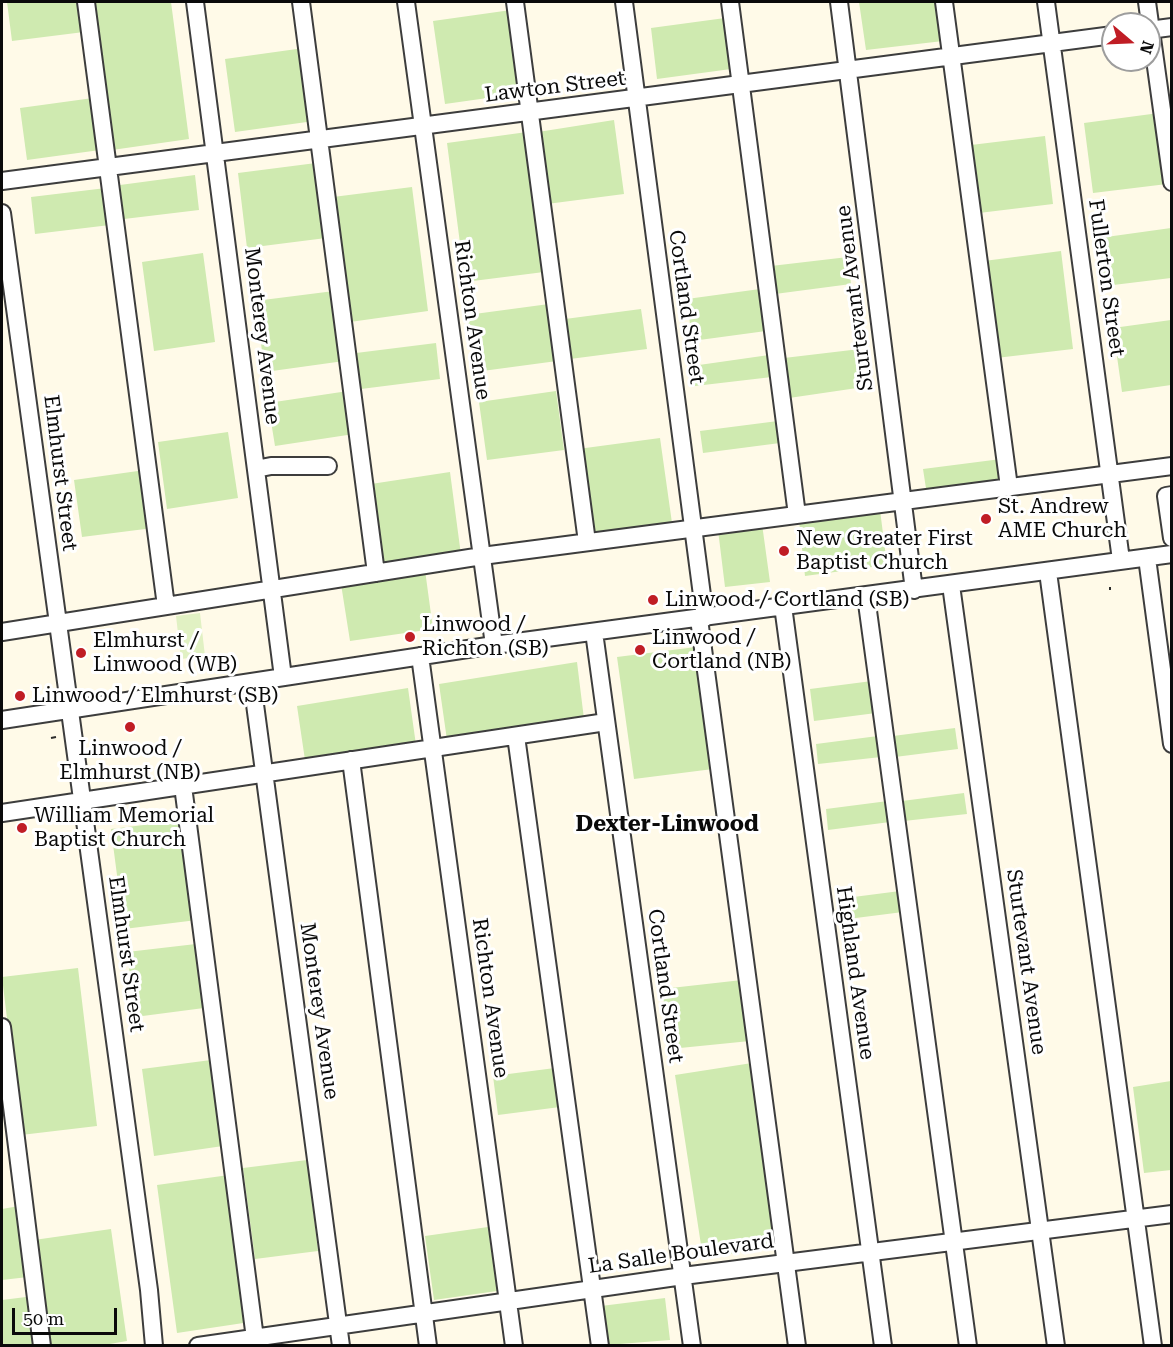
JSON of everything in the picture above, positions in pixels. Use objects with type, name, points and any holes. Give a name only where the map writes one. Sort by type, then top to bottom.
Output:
[{"type":"street","points":[[86,2],[166,606]]},
{"type":"street","name":"Monterey Avenue","points":[[195,2],[284,677]]},
{"type":"street","points":[[301,2],[376,573]]},
{"type":"street","name":"Richton Avenue","points":[[406,2],[494,645]]},
{"type":"street","points":[[515,2],[587,542]]},
{"type":"street","name":"Cortland Street","points":[[624,2],[694,528],[702,618],[797,1346]]},
{"type":"street","points":[[730,2],[797,515]]},
{"type":"street","name":"Sturtevant Avenue","points":[[839,2],[914,590]]},
{"type":"street","points":[[944,2],[1009,488]]},
{"type":"street","name":"Fullerton Street","points":[[1046,2],[1121,560]]},
{"type":"street","name":"Lawton Street","points":[[2,181],[215,155],[1101,37]]},
{"type":"street","points":[[1156,72],[1172,182]]},
{"type":"street","name":"Elmhurst Street","points":[[2,213],[154,1346]]},
{"type":"street","points":[[256,469],[271,466],[328,466]]},
{"type":"street","points":[[2,633],[482,556],[1172,466]]},
{"type":"street","points":[[1172,495],[1166,496],[1172,538]]},
{"type":"street","points":[[2,720],[494,645],[1172,554]]},
{"type":"street","points":[[1147,558],[1172,744]]},
{"type":"street","points":[[1048,572],[1153,1346]]},
{"type":"street","name":"Sturtevant Avenue","points":[[951,585],[1056,1346]]},
{"type":"street","points":[[866,596],[968,1346]]},
{"type":"street","name":"Highland Avenue","points":[[783,606],[883,1346]]},
{"type":"street","name":"Cortland Street","points":[[594,632],[692,1346]]},
{"type":"street","name":"Richton Avenue","points":[[420,656],[514,1346]]},
{"type":"street","name":"Monterey Avenue","points":[[252,682],[341,1346]]},
{"type":"street","points":[[2,813],[606,722]]},
{"type":"street","points":[[516,735],[600,1346]]},
{"type":"street","points":[[351,760],[428,1346]]},
{"type":"street","points":[[183,786],[255,1342]]},
{"type":"street","points":[[2,1027],[42,1346]]},
{"type":"street","name":"La Salle Boulevard","points":[[198,1346],[255,1342],[339,1325],[785,1262],[1040,1233],[1172,1214]]},
{"type":"path","points":[[51,738],[56,737]]},
{"type":"green space","points":[[7,2],[80,2],[84,32],[12,41]]},
{"type":"green space","points":[[92,2],[171,2],[189,139],[112,150]]},
{"type":"green space","points":[[859,2],[938,2],[943,41],[866,50]]},
{"type":"green space","points":[[511,10],[523,93],[445,104],[433,21]]},
{"type":"green space","points":[[725,18],[731,69],[657,79],[651,28]]},
{"type":"green space","points":[[304,48],[314,121],[235,132],[225,59]]},
{"type":"green space","points":[[93,98],[100,150],[27,160],[20,108]]},
{"type":"green space","points":[[1159,113],[1167,184],[1093,193],[1084,123]]},
{"type":"green space","points":[[614,120],[624,194],[547,204],[538,132]]},
{"type":"green space","points":[[527,132],[544,272],[465,282],[447,143]]},
{"type":"green space","points":[[1045,136],[1053,204],[979,213],[971,145]]},
{"type":"green space","points":[[316,163],[326,238],[247,248],[238,173]]},
{"type":"green space","points":[[195,175],[199,210],[124,219],[120,185]]},
{"type":"green space","points":[[412,187],[428,311],[350,322],[333,197]]},
{"type":"green space","points":[[106,188],[110,225],[35,234],[31,197]]},
{"type":"green space","points":[[1171,228],[1171,278],[1105,286],[1099,238]]},
{"type":"green space","points":[[1061,251],[1073,349],[996,358],[984,261]]},
{"type":"green space","points":[[203,253],[215,342],[154,351],[142,262]]},
{"type":"green space","points":[[848,257],[851,284],[775,294],[771,266]]},
{"type":"green space","points":[[760,289],[766,331],[692,341],[687,299]]},
{"type":"green space","points":[[334,291],[344,361],[265,372],[255,301]]},
{"type":"green space","points":[[549,304],[557,361],[475,372],[467,315]]},
{"type":"green space","points":[[641,309],[647,349],[570,359],[565,319]]},
{"type":"green space","points":[[1171,320],[1171,385],[1122,392],[1113,328]]},
{"type":"green space","points":[[436,343],[440,379],[361,389],[356,353]]},
{"type":"green space","points":[[860,349],[864,387],[789,398],[784,358]]},
{"type":"green space","points":[[769,355],[772,377],[695,386],[692,366]]},
{"type":"green space","points":[[348,391],[354,434],[275,446],[268,403]]},
{"type":"green space","points":[[556,391],[564,450],[487,460],[479,402]]},
{"type":"green space","points":[[778,421],[780,443],[703,453],[700,431]]},
{"type":"green space","points":[[228,432],[238,498],[167,509],[158,442]]},
{"type":"green space","points":[[660,438],[672,523],[590,534],[578,449]]},
{"type":"green space","points":[[1001,459],[1004,485],[927,495],[923,469]]},
{"type":"green space","points":[[145,470],[153,528],[82,537],[74,480]]},
{"type":"green space","points":[[450,472],[461,555],[383,567],[371,484]]},
{"type":"green space","points":[[880,510],[887,565],[805,576],[799,520]]},
{"type":"green space","points":[[762,524],[770,582],[725,587],[718,530]]},
{"type":"green space","points":[[425,570],[433,629],[350,641],[341,584]]},
{"type":"green space","points":[[200,613],[205,656],[181,659],[176,616]]},
{"type":"green space","points":[[696,647],[713,769],[634,779],[617,657]]},
{"type":"green space","points":[[577,662],[584,719],[447,740],[439,684]]},
{"type":"green space","points":[[872,681],[876,713],[814,721],[810,689]]},
{"type":"green space","points":[[408,688],[416,745],[305,760],[297,706]]},
{"type":"green space","points":[[955,728],[958,749],[895,757],[893,736]]},
{"type":"green space","points":[[878,736],[881,757],[818,764],[816,744]]},
{"type":"green space","points":[[964,793],[967,814],[904,821],[902,801]]},
{"type":"green space","points":[[888,801],[890,822],[828,830],[826,809]]},
{"type":"green space","points":[[184,820],[197,920],[124,929],[111,829]]},
{"type":"green space","points":[[900,891],[903,912],[840,920],[838,899]]},
{"type":"green space","points":[[196,944],[204,1008],[135,1017],[127,952]]},
{"type":"green space","points":[[78,968],[97,1126],[21,1135],[2,977]]},
{"type":"green space","points":[[742,980],[750,1041],[670,1049],[662,989]]},
{"type":"green space","points":[[211,1060],[223,1146],[154,1156],[142,1069]]},
{"type":"green space","points":[[752,1063],[779,1246],[703,1258],[675,1075]]},
{"type":"green space","points":[[555,1068],[560,1107],[498,1115],[493,1076]]},
{"type":"green space","points":[[1171,1081],[1171,1170],[1144,1173],[1133,1087]]},
{"type":"green space","points":[[307,1160],[318,1251],[255,1259],[243,1168]]},
{"type":"green space","points":[[229,1175],[250,1322],[177,1333],[157,1185]]},
{"type":"green space","points":[[19,1206],[28,1277],[2,1280],[2,1209]]},
{"type":"green space","points":[[488,1227],[497,1291],[434,1300],[425,1236]]},
{"type":"green space","points":[[111,1229],[127,1341],[98,1346],[48,1345],[34,1240]]},
{"type":"green space","points":[[34,1296],[41,1345],[2,1345],[2,1300]]},
{"type":"green space","points":[[665,1298],[670,1340],[607,1345],[601,1306]]},
{"type":"place","name":"St. Andrew AME Church","points":[[986,519]]},
{"type":"place","name":"New Greater First Baptist Church","points":[[784,551]]},
{"type":"place","name":"Linwood / Cortland (SB)","points":[[653,600]]},
{"type":"place","name":"Linwood / Richton (SB)","points":[[410,637]]},
{"type":"place","name":"Linwood / Cortland (NB)","points":[[640,650]]},
{"type":"place","name":"Elmhurst / Linwood (WB)","points":[[81,653]]},
{"type":"place","name":"Linwood / Elmhurst (SB)","points":[[20,696]]},
{"type":"place","name":"Linwood / Elmhurst (NB)","points":[[130,727]]},
{"type":"place","name":"William Memorial Baptist Church","points":[[22,828]]},
{"type":"district","name":"Dexter-Linwood","points":[[667,825]]}]
